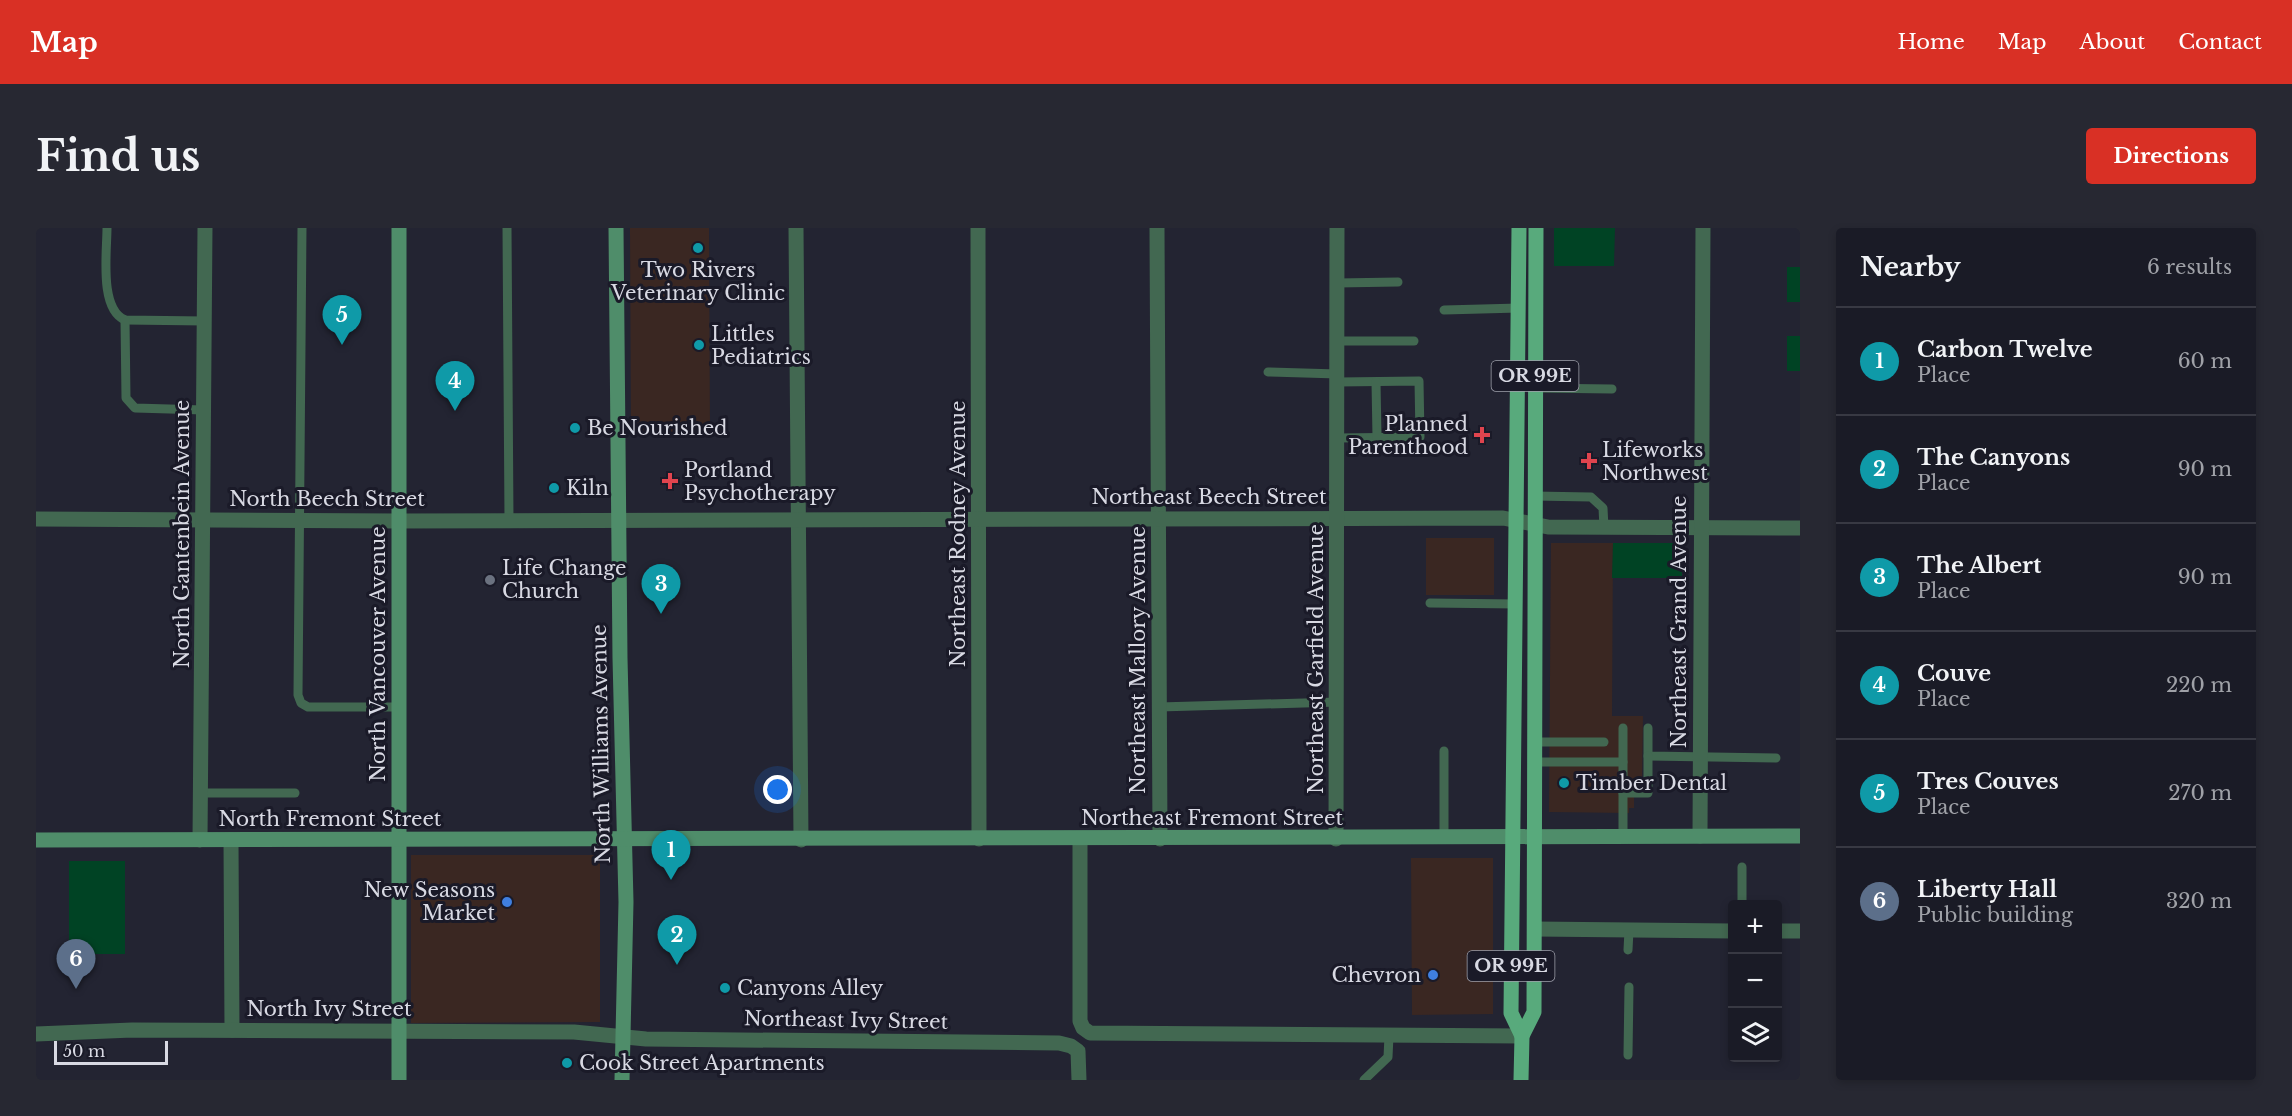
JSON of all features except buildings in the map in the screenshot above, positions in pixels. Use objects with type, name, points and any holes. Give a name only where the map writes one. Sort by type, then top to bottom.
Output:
[{"type":"main road","name":"North Vancouver Avenue","points":[[399,228],[399,1080]]},
{"type":"main road","name":"North Williams Avenue","points":[[616,228],[618,520],[625,840],[622,1080]]},
{"type":"main road","name":"OR 99E","points":[[1519,228],[1517,604],[1511,1013],[1522,1036]]},
{"type":"main road","name":"OR 99E","points":[[1521,1080],[1522,1036],[1534,1012],[1536,228]]},
{"type":"main road","name":"Northeast Fremont Street","points":[[625,840],[1800,837]]},
{"type":"main road","name":"North Fremont Street","points":[[36,840],[625,840]]},
{"type":"street","name":"North Gantenbein Avenue","points":[[200,840],[205,228]]},
{"type":"street","points":[[796,228],[801,840]]},
{"type":"street","name":"Northeast Rodney Avenue","points":[[978,228],[979,839]]},
{"type":"street","name":"Northeast Mallory Avenue","points":[[1157,228],[1160,839]]},
{"type":"street","name":"Northeast Garfield Avenue","points":[[1336,839],[1338,228]]},
{"type":"street","name":"Northeast Grand Avenue","points":[[1700,836],[1703,228]]},
{"type":"street","name":"Northeast Beech Street","points":[[618,520],[1503,518],[1548,527],[1800,528]]},
{"type":"street","name":"North Beech Street","points":[[36,519],[618,520]]},
{"type":"street","points":[[1080,839],[1080,1021],[1083,1028],[1090,1033],[1522,1036]]},
{"type":"street","points":[[231,840],[232,1030]]},
{"type":"street","points":[[1535,929],[1728,931]]},
{"type":"street","points":[[1782,931],[1800,931]]},
{"type":"street","name":"North Ivy Street","points":[[36,1034],[96,1033],[132,1029],[574,1032],[623,1036]]},
{"type":"street","name":"Northeast Ivy Street","points":[[623,1036],[646,1039],[1069,1045],[1079,1053],[1079,1080]]},
{"type":"lane","points":[[107,228],[107,292],[112,308],[125,320],[205,321]]},
{"type":"lane","points":[[302,228],[298,695],[301,703],[308,707],[400,707]]},
{"type":"lane","points":[[507,228],[509,520]]},
{"type":"lane","points":[[1338,283],[1398,282]]},
{"type":"lane","points":[[1444,310],[1519,308]]},
{"type":"lane","points":[[125,320],[126,398],[129,404],[135,408],[204,410]]},
{"type":"lane","points":[[1338,341],[1414,341]]},
{"type":"lane","points":[[1268,372],[1376,382],[1419,381],[1420,437],[1338,438]]},
{"type":"lane","points":[[1376,382],[1377,438]]},
{"type":"lane","points":[[1535,388],[1612,389]]},
{"type":"lane","points":[[1534,496],[1591,497],[1603,508],[1604,528]]},
{"type":"lane","points":[[1430,603],[1517,604]]},
{"type":"lane","points":[[1159,707],[1337,702]]},
{"type":"lane","points":[[1623,728],[1623,837]]},
{"type":"lane","points":[[1623,793],[1648,794],[1648,728]]},
{"type":"lane","points":[[1536,742],[1604,742]]},
{"type":"lane","points":[[1444,751],[1444,839]]},
{"type":"lane","points":[[1648,756],[1700,756],[1720,759],[1776,758]]},
{"type":"lane","points":[[1536,762],[1623,762]]},
{"type":"lane","points":[[201,793],[295,793]]},
{"type":"lane","points":[[1742,867],[1742,900]]},
{"type":"lane","points":[[1628,950],[1629,930]]},
{"type":"lane","points":[[1628,1056],[1629,987]]},
{"type":"lane","points":[[1364,1080],[1388,1057],[1389,1036]]},
{"type":"shaded area","points":[[630,228],[709,228],[710,434],[631,434]]},
{"type":"shaded area","points":[[1426,538],[1494,538],[1494,595],[1426,595]]},
{"type":"shaded area","points":[[1551,543],[1613,543],[1612,716],[1643,716],[1642,783],[1639,789],[1634,789],[1634,808],[1629,808],[1629,813],[1549,812]]},
{"type":"shaded area","points":[[411,855],[600,855],[600,1022],[411,1023]]},
{"type":"shaded area","points":[[1411,858],[1493,858],[1493,1014],[1412,1015]]},
{"type":"green space","points":[[1554,228],[1615,228],[1614,266],[1554,266]]},
{"type":"green space","points":[[1787,267],[1800,267],[1800,302],[1787,302]]},
{"type":"green space","points":[[1787,336],[1800,336],[1800,371],[1787,371]]},
{"type":"green space","points":[[1613,543],[1682,543],[1682,578],[1612,578]]},
{"type":"green space","points":[[69,861],[125,861],[125,954],[69,954]]},
{"type":"place","name":"Two Rivers Veterinary Clinic","points":[[698,248]]},
{"type":"place","name":"Tres Couves","points":[[342,345]]},
{"type":"place","name":"Littles Pediatrics","points":[[699,345]]},
{"type":"place","name":"Couve","points":[[455,411]]},
{"type":"place","name":"Be Nourished","points":[[575,428]]},
{"type":"place","name":"Planned Parenthood","points":[[1482,435]]},
{"type":"place","name":"Lifeworks Northwest","points":[[1589,461]]},
{"type":"place","name":"Portland Psychotherapy","points":[[670,481]]},
{"type":"place","name":"Kiln","points":[[554,488]]},
{"type":"place","name":"Life Change Church","points":[[490,580]]},
{"type":"place","name":"The Albert","points":[[661,614]]},
{"type":"place","name":"Timber Dental","points":[[1564,783]]},
{"type":"place","name":"Carbon Twelve","points":[[671,880]]},
{"type":"place","name":"New Seasons Market","points":[[507,902]]},
{"type":"place","name":"The Canyons","points":[[677,965]]},
{"type":"place","name":"Chevron","points":[[1433,975]]},
{"type":"place","name":"Canyons Alley","points":[[725,988]]},
{"type":"place","name":"Liberty Hall","points":[[76,989]]},
{"type":"place","name":"Cook Street Apartments","points":[[567,1063]]}]
